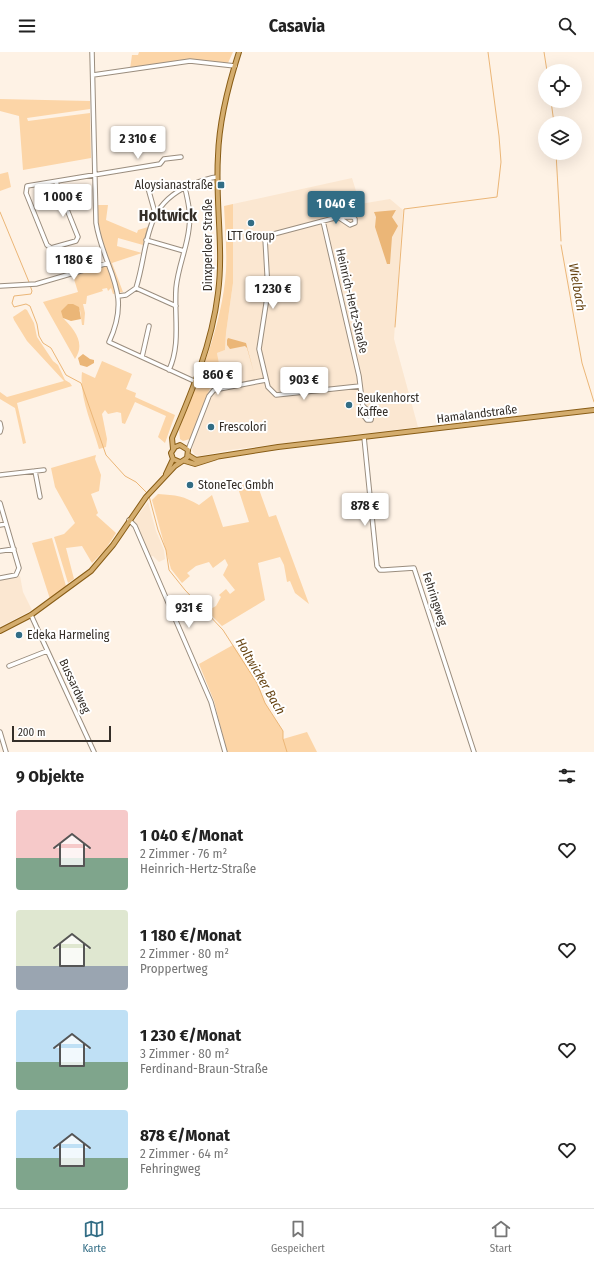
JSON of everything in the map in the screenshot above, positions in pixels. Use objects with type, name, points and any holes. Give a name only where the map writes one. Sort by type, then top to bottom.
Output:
[{"type":"main road","name":"Dinxperloer Straße","points":[[173,449],[172,438],[194,381],[211,330],[218,293],[220,243],[217,177],[220,127],[234,66],[239,52]]},
{"type":"main road","name":"Hamalandstraße","points":[[188,455],[196,460],[364,437],[594,411]]},
{"type":"main road","points":[[173,459],[180,462],[185,461],[188,455],[188,450],[175,442],[174,433]]},
{"type":"main road","points":[[163,480],[173,459],[171,453],[173,449],[182,446]]},
{"type":"main road","name":"Hamalandstraße","points":[[185,461],[195,464],[219,456]]},
{"type":"main road","points":[[0,631],[31,615],[91,571],[113,545],[150,492],[180,462]]},
{"type":"street","points":[[92,52],[96,223],[98,236],[119,296],[116,324],[109,342],[194,381]]},
{"type":"street","points":[[93,76],[190,61],[234,66]]},
{"type":"street","points":[[56,182],[78,237],[76,241],[53,248],[49,247],[26,193],[27,186],[160,164],[164,159],[181,157]]},
{"type":"street","points":[[119,296],[126,295],[136,288],[146,240],[156,213],[174,194],[208,178],[217,177]]},
{"type":"street","points":[[148,188],[156,213]]},
{"type":"street","points":[[169,370],[175,352],[177,277],[189,232],[190,216],[185,188]]},
{"type":"street","points":[[338,217],[266,237],[264,242],[268,291],[259,349],[270,391],[276,395],[281,396],[360,386]]},
{"type":"street","name":"Heinrich-Hertz-Straße","points":[[323,221],[360,386],[363,406]]},
{"type":"street","points":[[146,240],[184,251]]},
{"type":"street","points":[[0,286],[36,284],[108,263]]},
{"type":"street","points":[[136,288],[176,306]]},
{"type":"street","points":[[142,358],[149,326]]},
{"type":"street","points":[[188,450],[209,396],[214,390],[266,380]]},
{"type":"street","points":[[0,423],[0,432]]},
{"type":"street","name":"Fehringweg","points":[[364,437],[377,566],[380,570],[414,568],[474,752]]},
{"type":"street","points":[[182,446],[192,440]]},
{"type":"street","points":[[0,475],[44,470]]},
{"type":"street","points":[[35,471],[40,497]]},
{"type":"street","points":[[0,503],[14,549],[19,572],[16,575],[0,578]]},
{"type":"street","points":[[129,520],[135,526],[211,702],[225,752]]},
{"type":"street","points":[[0,526],[6,524]]},
{"type":"street","points":[[0,551],[14,549]]},
{"type":"street","name":"Bussardweg","points":[[31,615],[94,752]]},
{"type":"street","name":"Bussardweg","points":[[9,666],[47,650]]},
{"type":"street","points":[[0,732],[6,752]]},
{"type":"shaded area","points":[[139,52],[233,52],[228,63],[188,60],[130,69],[132,55],[138,55]]},
{"type":"shaded area","points":[[0,99],[90,101],[90,109],[27,118],[28,121],[90,113],[91,158],[23,170],[19,116],[0,111]]},
{"type":"shaded area","points":[[8,172],[11,187],[0,191],[0,174]]},
{"type":"shaded area","points":[[352,178],[360,204],[390,199],[403,210],[394,339],[418,427],[230,450],[200,456],[195,455],[192,450],[194,442],[190,439],[202,405],[210,388],[223,383],[217,353],[225,350],[233,283],[233,204]]},
{"type":"shaded area","points":[[233,204],[233,283],[225,350],[217,353],[223,383],[210,388],[190,439],[183,441],[180,439],[179,429],[208,352],[220,312],[226,271],[224,206]]},
{"type":"shaded area","points":[[94,205],[108,205],[106,220],[137,233],[138,230],[148,227],[143,245],[118,238],[117,246],[142,253],[112,263],[123,292],[113,294],[111,288],[108,291],[107,288],[102,289],[103,291],[87,296],[86,304],[83,304],[85,313],[84,325],[82,325],[80,310],[63,318],[75,332],[79,342],[78,353],[75,359],[43,302],[78,292],[73,276],[107,265],[98,236]]},
{"type":"shaded area","points":[[396,210],[392,217],[398,226],[392,237],[390,264],[387,264],[375,227],[376,217],[374,212]]},
{"type":"shaded area","points":[[68,304],[73,304],[79,307],[81,319],[71,321],[63,318],[61,311]]},
{"type":"shaded area","points":[[25,309],[34,323],[37,337],[53,361],[58,365],[65,380],[72,386],[17,403],[26,443],[23,444],[15,408],[0,399],[0,392],[7,397],[64,381],[27,341],[14,320],[13,317]]},
{"type":"shaded area","points":[[228,338],[246,343],[254,373],[247,348],[245,346],[230,349],[227,345]]},
{"type":"shaded area","points":[[83,354],[94,360],[94,363],[87,367],[80,365],[78,358]]},
{"type":"shaded area","points":[[102,361],[132,374],[126,389],[136,393],[135,397],[175,415],[165,443],[158,437],[166,416],[135,402],[125,424],[122,423],[121,413],[117,412],[108,414],[105,410],[102,414],[107,439],[106,447],[99,449],[84,401],[82,391],[82,372],[95,378]]},
{"type":"shaded area","points":[[96,455],[95,459],[101,475],[99,491],[91,494],[98,513],[96,515],[116,533],[105,550],[92,563],[82,546],[66,548],[74,579],[68,583],[54,537],[64,534],[75,523],[55,487],[51,468]]},
{"type":"shaded area","points":[[256,481],[269,517],[276,515],[309,604],[295,593],[290,581],[287,582],[284,565],[280,557],[258,563],[265,600],[222,626],[207,611],[216,606],[221,597],[219,595],[226,589],[230,594],[235,590],[223,575],[228,565],[225,559],[213,568],[209,562],[196,566],[187,573],[190,576],[182,583],[171,569],[152,500],[158,494],[180,496],[199,505],[212,495],[223,527],[249,522],[237,485]]},
{"type":"shaded area","points":[[148,502],[156,531],[164,550],[165,559],[159,562],[153,556],[150,557],[136,525],[133,522]]},
{"type":"shaded area","points":[[52,538],[66,586],[50,599],[32,543]]},
{"type":"shaded area","points":[[20,576],[23,592],[32,610],[0,627],[0,579]]},
{"type":"shaded area","points":[[233,645],[258,684],[265,703],[283,731],[283,739],[307,732],[317,752],[227,752],[214,701],[199,664]]},
{"type":"waterway","points":[[395,327],[404,209],[497,197],[501,162],[488,52]]},
{"type":"waterway","name":"Wielbach","points":[[544,52],[546,64]]},
{"type":"waterway","name":"Wielbach","points":[[552,108],[553,116]]},
{"type":"waterway","name":"Wielbach","points":[[556,160],[561,241]]},
{"type":"waterway","name":"Holtwicker Bach","points":[[0,212],[29,282]]},
{"type":"waterway","name":"Wielbach","points":[[561,245],[582,363],[594,402]]},
{"type":"waterway","name":"Holtwicker Bach","points":[[30,285],[32,291],[31,294],[14,296],[12,303],[14,307],[26,304],[30,306],[37,324],[39,336],[43,343],[51,348],[66,375],[81,383],[106,455],[125,476],[136,482],[147,493]]},
{"type":"waterway","name":"Holtwicker Bach","points":[[149,496],[158,530],[166,550],[169,570],[185,590],[223,630],[257,683],[265,703],[283,731],[283,739],[287,752]]},
{"type":"place","name":"Aloysianastraße","points":[[221,185]]},
{"type":"place","name":"LTT Group","points":[[251,223]]},
{"type":"place","name":"Beukenhorst Kaffee","points":[[349,405]]},
{"type":"place","name":"Frescolori","points":[[211,427]]},
{"type":"place","name":"StoneTec Gmbh","points":[[190,485]]},
{"type":"place","name":"Edeka Harmeling","points":[[19,635]]},
{"type":"district","name":"Holtwick","points":[[168,215]]}]
